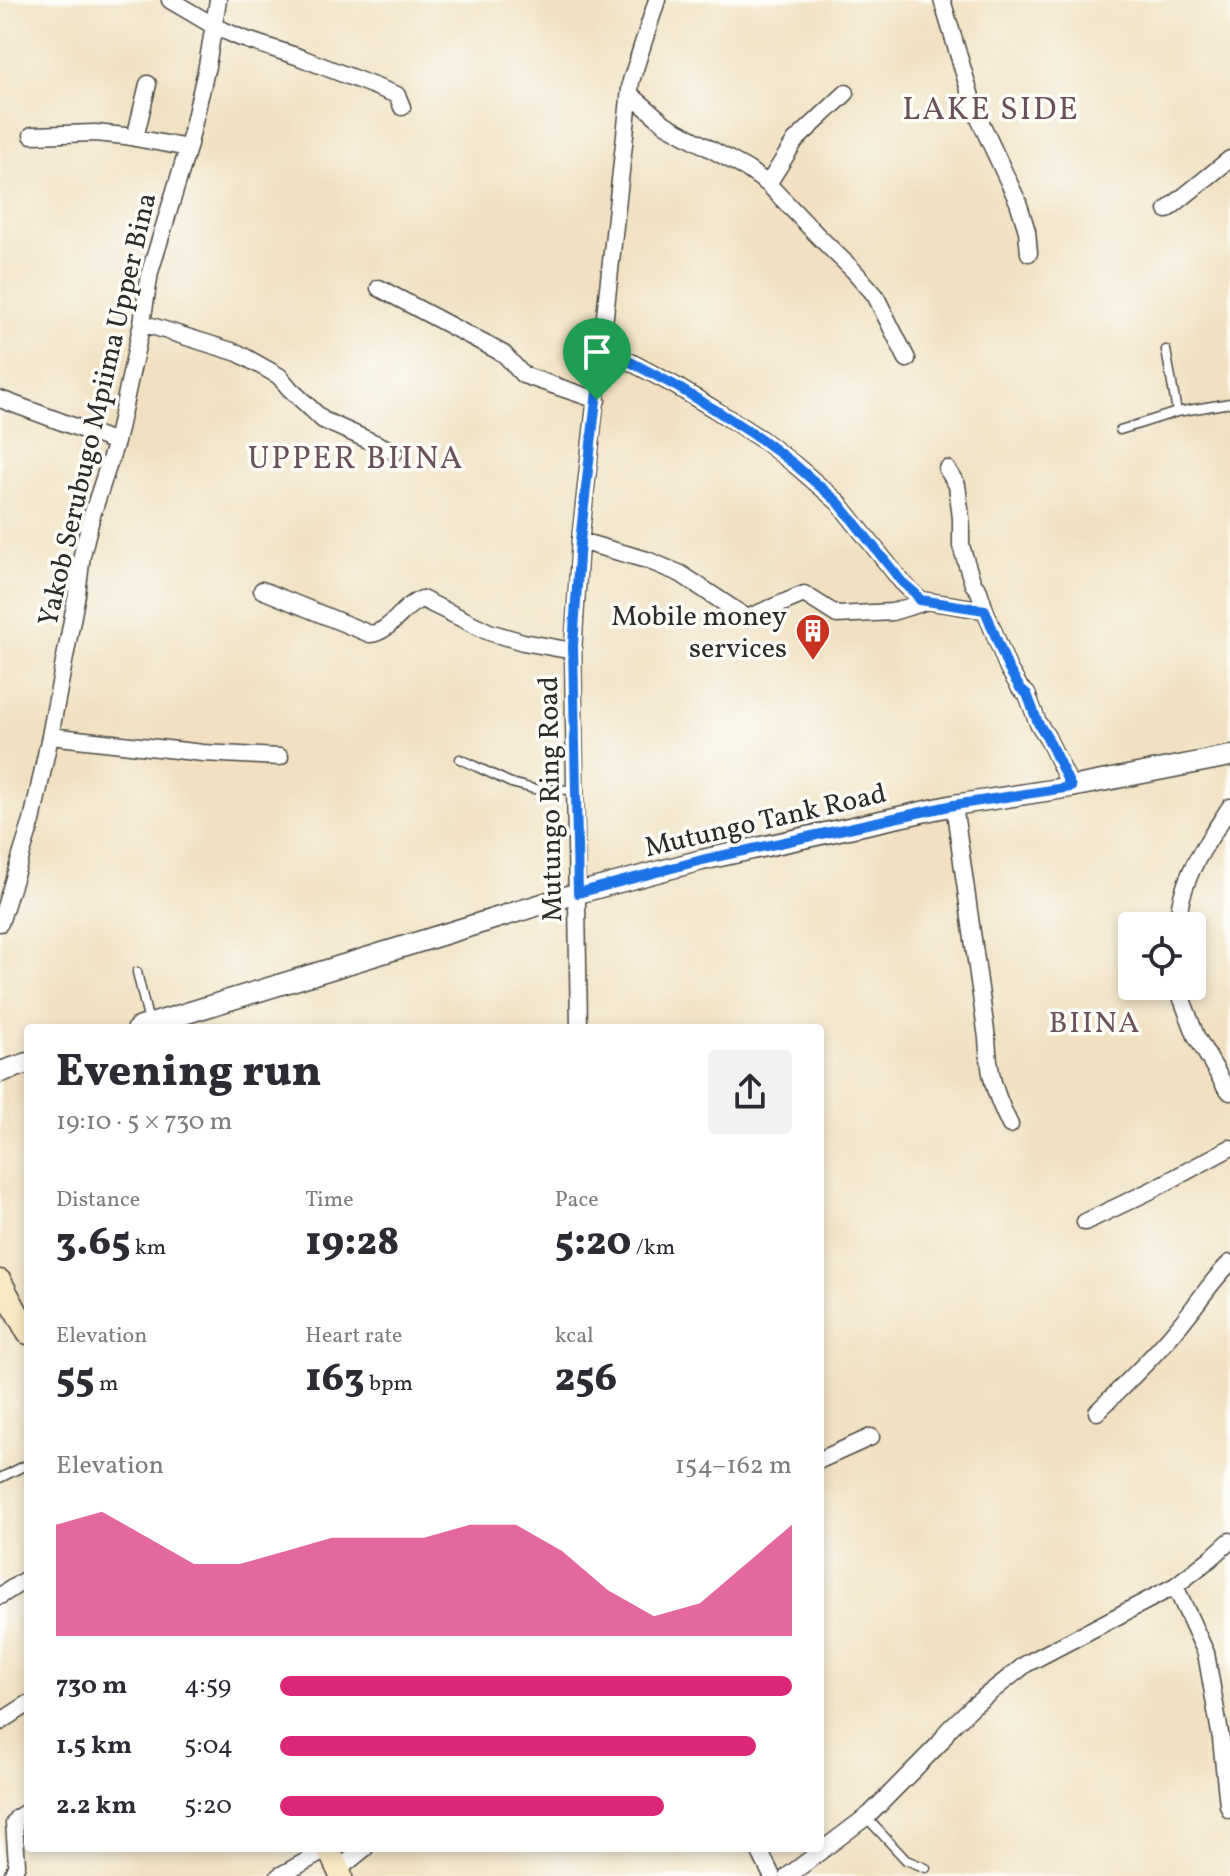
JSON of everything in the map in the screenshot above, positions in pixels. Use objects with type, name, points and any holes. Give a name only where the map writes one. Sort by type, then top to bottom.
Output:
[{"type":"main road","points":[[0,1281],[24,1326]]},
{"type":"street","points":[[170,0],[241,38],[397,95],[402,107]]},
{"type":"street","name":"Yakob Serubugo Mpiima Upper Bina","points":[[0,923],[32,821],[82,555],[116,442],[150,272],[188,148],[218,0]]},
{"type":"street","name":"Mutungo Ring Road","points":[[579,1024],[573,651],[580,541],[631,81],[657,0]]},
{"type":"street","points":[[942,0],[975,110],[1018,202],[1027,231],[1029,253]]},
{"type":"street","points":[[135,138],[148,84]]},
{"type":"street","points":[[768,184],[795,141],[846,93]]},
{"type":"street","points":[[630,94],[665,124],[768,184],[875,295],[907,359]]},
{"type":"street","points":[[32,135],[95,133],[188,148]]},
{"type":"street","points":[[1167,210],[1230,159]]},
{"type":"street","points":[[379,288],[504,354],[523,375],[597,400]]},
{"type":"street","points":[[142,323],[238,353],[279,376],[323,420],[395,452]]},
{"type":"street","points":[[602,347],[714,409],[794,464],[838,502],[920,600],[985,610]]},
{"type":"street","points":[[0,399],[116,442]]},
{"type":"street","points":[[947,469],[957,485],[961,546],[973,584],[979,591],[1008,668],[1027,694],[1038,723],[1071,787]]},
{"type":"street","points":[[580,541],[647,560],[681,574],[747,618],[804,594],[837,615],[892,612],[925,602]]},
{"type":"street","points":[[262,590],[370,634],[377,633],[416,600],[422,599],[489,632],[573,651]]},
{"type":"street","points":[[50,736],[203,753],[280,757]]},
{"type":"street","name":"Mutungo Tank Road","points":[[151,1024],[578,893],[702,860],[954,805],[1071,787],[1230,756]]},
{"type":"street","points":[[954,805],[989,1067],[996,1095],[1010,1125]]},
{"type":"street","points":[[1180,912],[1188,877],[1199,854],[1230,807]]},
{"type":"street","points":[[1182,1000],[1196,1036],[1230,1092]]},
{"type":"street","points":[[0,1072],[24,1064]]},
{"type":"street","points":[[1085,1222],[1230,1148]]},
{"type":"street","points":[[1097,1412],[1181,1325],[1214,1279],[1230,1263]]},
{"type":"street","points":[[824,1458],[871,1437]]},
{"type":"street","points":[[824,1849],[866,1817],[973,1706],[1026,1664],[1175,1586],[1230,1541]]},
{"type":"street","points":[[0,1596],[24,1581]]},
{"type":"street","points":[[1175,1586],[1206,1653],[1226,1738],[1230,1810]]},
{"type":"street","points":[[0,1722],[24,1707]]},
{"type":"street","points":[[12,1876],[17,1864],[14,1823],[24,1814]]},
{"type":"street","points":[[279,1876],[355,1852]]},
{"type":"street","points":[[760,1852],[772,1876]]},
{"type":"street","points":[[788,1876],[820,1852]]},
{"type":"lane","points":[[1166,350],[1177,412]]},
{"type":"lane","points":[[1120,430],[1177,412],[1230,403]]},
{"type":"lane","points":[[460,759],[511,783],[534,789],[575,790]]},
{"type":"lane","points":[[137,972],[144,1024]]},
{"type":"lane","points":[[0,1478],[24,1466]]},
{"type":"lane","points":[[866,1817],[906,1860],[926,1868]]},
{"type":"place","name":"Mobile money services","points":[[813,662]]},
{"type":"district","name":"LAKE SIDE","points":[[991,108]]},
{"type":"district","name":"UPPER BIINA","points":[[356,457]]},
{"type":"district","name":"BIINA","points":[[1095,1022]]},
{"type":"route","points":[[602,347],[714,409],[794,464],[852,517],[902,582],[920,600],[985,610],[1008,668],[1027,694],[1038,723],[1071,787],[954,805],[702,860],[578,893],[573,646],[580,541],[597,400],[602,347]]}]
